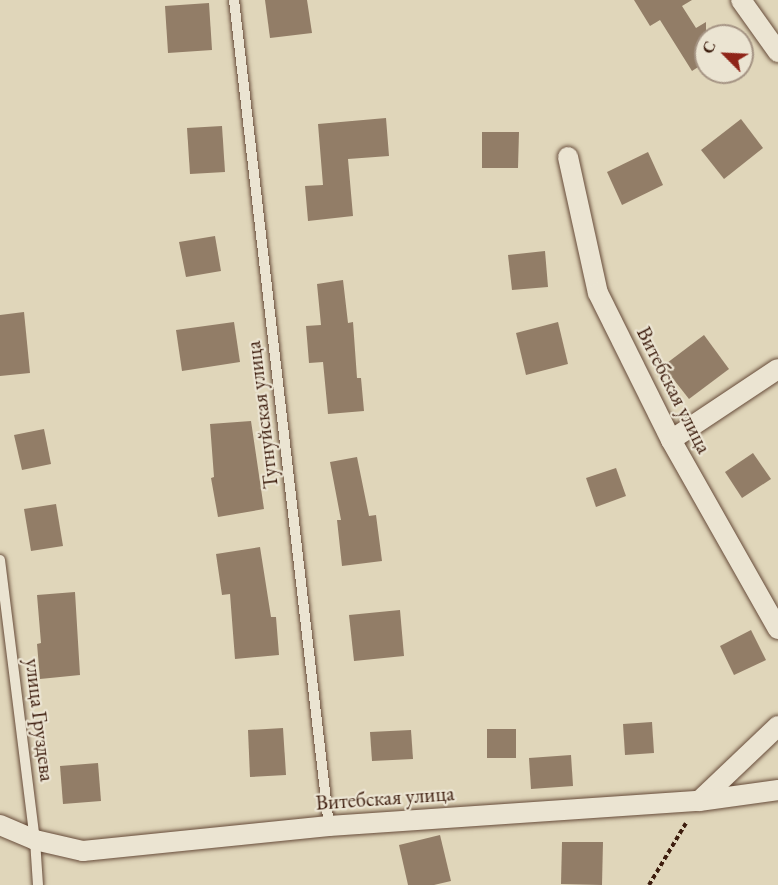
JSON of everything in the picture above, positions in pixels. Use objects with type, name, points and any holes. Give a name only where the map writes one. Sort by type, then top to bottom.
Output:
[{"type":"street","points":[[741,0],[778,52]]},
{"type":"street","name":"Витебская улица","points":[[568,157],[598,293],[671,440],[778,629]]},
{"type":"street","points":[[671,440],[778,369]]},
{"type":"street","points":[[699,801],[778,726]]},
{"type":"street","name":"Витебская улица","points":[[0,825],[35,840],[83,851],[329,826],[699,801],[778,790]]},
{"type":"lane","name":"Тугнуйская улица","points":[[234,0],[329,826]]},
{"type":"lane","name":"улица Груздева","points":[[0,560],[35,840],[38,885]]},
{"type":"path","points":[[649,885],[699,801]]},
{"type":"building","points":[[265,0],[307,0],[312,33],[270,38]]},
{"type":"building","points":[[634,0],[692,0],[682,6],[694,25],[694,70],[692,71],[660,20],[650,26]]},
{"type":"building","points":[[209,3],[212,50],[168,53],[165,6]]},
{"type":"building","points":[[386,118],[389,156],[348,159],[353,216],[308,221],[305,186],[323,185],[318,124]]},
{"type":"building","points":[[741,119],[763,148],[724,179],[701,150]]},
{"type":"building","points":[[222,126],[225,172],[190,174],[187,128]]},
{"type":"building","points":[[482,132],[519,132],[518,168],[482,168]]},
{"type":"building","points":[[648,152],[663,185],[622,205],[607,172]]},
{"type":"building","points":[[215,236],[221,271],[186,277],[179,242]]},
{"type":"building","points":[[545,251],[548,287],[512,290],[508,255]]},
{"type":"building","points":[[343,280],[348,323],[353,322],[357,378],[361,378],[364,411],[328,414],[323,362],[309,363],[306,326],[321,325],[317,284]]},
{"type":"building","points":[[24,312],[30,373],[0,376],[0,315]]},
{"type":"building","points":[[234,322],[240,362],[182,371],[176,330]]},
{"type":"building","points":[[558,322],[568,364],[526,375],[516,333]]},
{"type":"building","points":[[704,335],[729,369],[689,399],[663,366]]},
{"type":"building","points":[[251,421],[264,509],[218,517],[211,478],[214,477],[210,424]]},
{"type":"building","points":[[44,429],[51,464],[22,470],[14,435]]},
{"type":"building","points":[[753,453],[771,479],[742,498],[725,472]]},
{"type":"building","points":[[357,457],[369,516],[376,515],[382,561],[342,566],[337,520],[341,520],[330,462]]},
{"type":"building","points":[[616,468],[626,496],[596,507],[586,478]]},
{"type":"building","points":[[56,504],[63,546],[31,551],[24,509]]},
{"type":"building","points":[[260,547],[271,617],[276,617],[279,655],[235,659],[230,594],[222,595],[216,554]]},
{"type":"building","points":[[75,592],[80,675],[40,679],[37,644],[41,643],[37,595]]},
{"type":"building","points":[[400,610],[404,656],[354,661],[349,615]]},
{"type":"building","points":[[751,630],[766,660],[734,675],[720,646]]},
{"type":"building","points":[[652,722],[654,753],[625,755],[623,724]]},
{"type":"building","points":[[283,728],[286,775],[250,777],[248,730]]},
{"type":"building","points":[[487,729],[516,729],[516,758],[487,758]]},
{"type":"building","points":[[411,730],[413,759],[372,761],[370,732]]},
{"type":"building","points":[[571,755],[573,786],[531,789],[529,758]]},
{"type":"building","points":[[98,763],[101,801],[63,804],[60,766]]},
{"type":"building","points":[[440,835],[451,881],[434,885],[408,885],[399,845]]},
{"type":"building","points":[[562,842],[603,842],[602,885],[561,884]]}]
